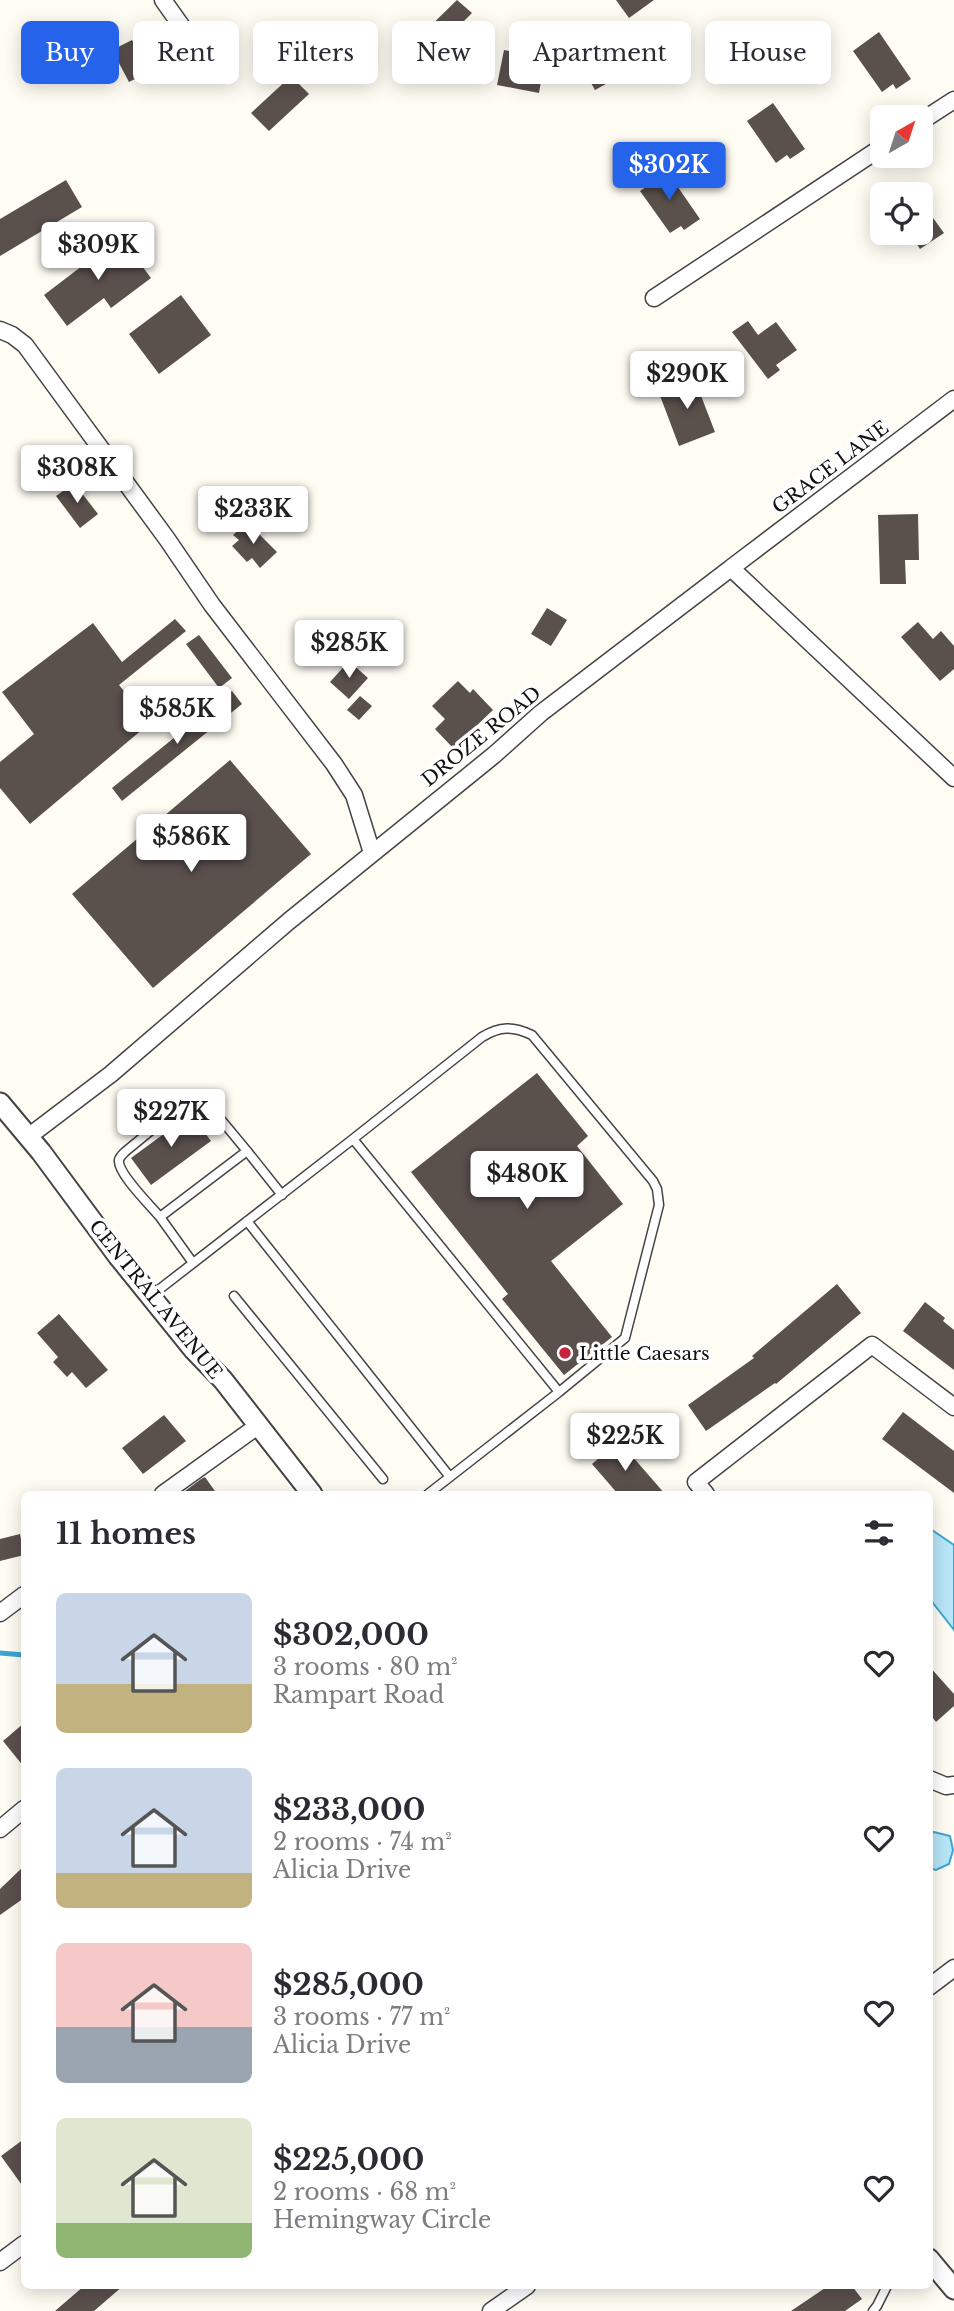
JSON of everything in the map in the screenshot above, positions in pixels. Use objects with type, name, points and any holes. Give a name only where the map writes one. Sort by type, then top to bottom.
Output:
[{"type":"street","points":[[163,0],[178,21]]},
{"type":"street","points":[[933,114],[954,100]]},
{"type":"street","points":[[654,298],[870,155]]},
{"type":"street","points":[[0,330],[25,345],[212,605],[334,764],[354,794],[372,853]]},
{"type":"street","name":"GRACE LANE","points":[[731,568],[954,399]]},
{"type":"street","points":[[731,568],[954,778]]},
{"type":"street","name":"DROZE ROAD","points":[[28,1137],[111,1074],[289,921],[541,713],[731,568]]},
{"type":"street","name":"CENTRAL AVENUE","points":[[0,1103],[41,1152],[118,1256],[259,1425],[310,1491]]},
{"type":"street","points":[[704,1491],[696,1482],[872,1345],[954,1407]]},
{"type":"street","points":[[167,1491],[259,1425]]},
{"type":"street","points":[[0,1613],[21,1597]]},
{"type":"street","points":[[933,1781],[946,1786],[954,1785]]},
{"type":"street","points":[[0,1829],[21,1812]]},
{"type":"street","points":[[933,1984],[954,1968]]},
{"type":"street","points":[[0,2262],[21,2246]]},
{"type":"street","points":[[933,2264],[954,2289]]},
{"type":"street","points":[[491,2311],[523,2289]]},
{"type":"lane","points":[[150,1296],[482,1037],[493,1030],[514,1028],[532,1035],[653,1181],[659,1205],[625,1338],[432,1491]]},
{"type":"lane","points":[[193,1263],[160,1217],[124,1174],[119,1162],[126,1151],[182,1105],[191,1100],[208,1104],[282,1195]]},
{"type":"lane","points":[[354,1139],[559,1392]]},
{"type":"lane","points":[[160,1217],[247,1151]]},
{"type":"lane","points":[[247,1221],[450,1477]]},
{"type":"lane","points":[[234,1296],[383,1479]]},
{"type":"lane","points":[[873,2311],[886,2289]]},
{"type":"water","points":[[933,1531],[954,1545],[954,1630],[933,1603]]},
{"type":"water","points":[[933,1832],[950,1836],[953,1850],[949,1864],[936,1870],[933,1869]]},
{"type":"building","points":[[457,0],[472,13],[464,21],[435,21]]},
{"type":"building","points":[[616,0],[654,0],[629,18]]},
{"type":"building","points":[[879,32],[911,79],[896,89],[893,84],[882,92],[853,51]]},
{"type":"building","points":[[132,40],[133,42],[133,80],[129,82],[119,63],[119,46]]},
{"type":"building","points":[[504,50],[509,51],[509,84],[541,84],[539,93],[497,85]]},
{"type":"building","points":[[282,84],[299,84],[309,94],[269,131],[251,113]]},
{"type":"building","points":[[592,84],[606,84],[595,90]]},
{"type":"building","points":[[773,103],[805,149],[790,159],[787,155],[776,163],[747,121]]},
{"type":"building","points":[[664,167],[700,219],[684,230],[681,226],[670,233],[640,191],[655,181],[652,175]]},
{"type":"building","points":[[66,180],[82,207],[0,256],[0,219]]},
{"type":"building","points":[[933,218],[944,233],[933,240]]},
{"type":"building","points":[[120,237],[151,278],[111,308],[104,298],[67,326],[44,295]]},
{"type":"building","points":[[181,295],[211,335],[159,374],[129,334]]},
{"type":"building","points":[[748,321],[758,335],[776,322],[797,350],[776,365],[780,370],[768,379],[732,332]]},
{"type":"building","points":[[693,375],[715,432],[679,446],[659,393],[675,387],[673,383]]},
{"type":"building","points":[[74,483],[98,514],[80,528],[56,496]]},
{"type":"building","points":[[918,514],[919,560],[905,560],[906,584],[880,584],[878,515]]},
{"type":"building","points":[[247,522],[277,552],[260,568],[252,558],[247,562],[232,546],[239,540],[233,535]]},
{"type":"building","points":[[547,608],[567,620],[551,646],[531,634]]},
{"type":"building","points":[[175,619],[186,631],[119,685],[150,723],[30,824],[0,788],[0,762],[34,734],[2,692],[93,623],[122,662]]},
{"type":"building","points":[[918,622],[933,639],[941,631],[954,646],[954,669],[940,681],[901,637]]},
{"type":"building","points":[[199,635],[232,678],[219,688],[186,644]]},
{"type":"building","points":[[349,661],[368,678],[349,699],[330,682]]},
{"type":"building","points":[[458,681],[470,693],[473,689],[493,710],[453,748],[435,729],[445,719],[432,706]]},
{"type":"building","points":[[232,691],[242,704],[122,801],[112,788]]},
{"type":"building","points":[[360,696],[372,706],[359,720],[347,710]]},
{"type":"building","points":[[230,760],[311,854],[153,988],[72,894]]},
{"type":"building","points":[[537,1073],[588,1136],[577,1146],[623,1204],[551,1261],[612,1337],[564,1375],[502,1299],[508,1294],[411,1172]]},
{"type":"building","points":[[191,1114],[211,1141],[151,1185],[131,1158]]},
{"type":"building","points":[[837,1284],[861,1313],[776,1384],[706,1431],[688,1405],[754,1358],[752,1356]]},
{"type":"building","points":[[925,1302],[945,1318],[943,1321],[954,1330],[954,1370],[903,1331]]},
{"type":"building","points":[[59,1314],[108,1370],[86,1388],[72,1372],[67,1377],[53,1362],[58,1357],[37,1333]]},
{"type":"building","points":[[903,1412],[954,1451],[954,1493],[882,1439]]},
{"type":"building","points":[[164,1415],[186,1441],[143,1474],[122,1448]]},
{"type":"building","points":[[619,1441],[662,1491],[615,1491],[592,1464]]},
{"type":"building","points":[[205,1477],[215,1491],[185,1491]]},
{"type":"building","points":[[20,1534],[21,1556],[0,1561],[0,1539]]},
{"type":"building","points":[[933,1670],[954,1694],[954,1706],[936,1722],[933,1718]]},
{"type":"building","points":[[21,1726],[21,1763],[3,1741]]},
{"type":"building","points":[[21,1869],[21,1900],[0,1915],[0,1889]]},
{"type":"building","points":[[21,2141],[21,2184],[1,2156]]},
{"type":"building","points":[[81,2289],[120,2289],[94,2311],[55,2311]]},
{"type":"building","points":[[824,2289],[854,2289],[862,2299],[845,2311],[791,2311]]},
{"type":"waterway","points":[[0,1653],[21,1655]]},
{"type":"place","name":"Little Caesars","points":[[565,1353]]}]
